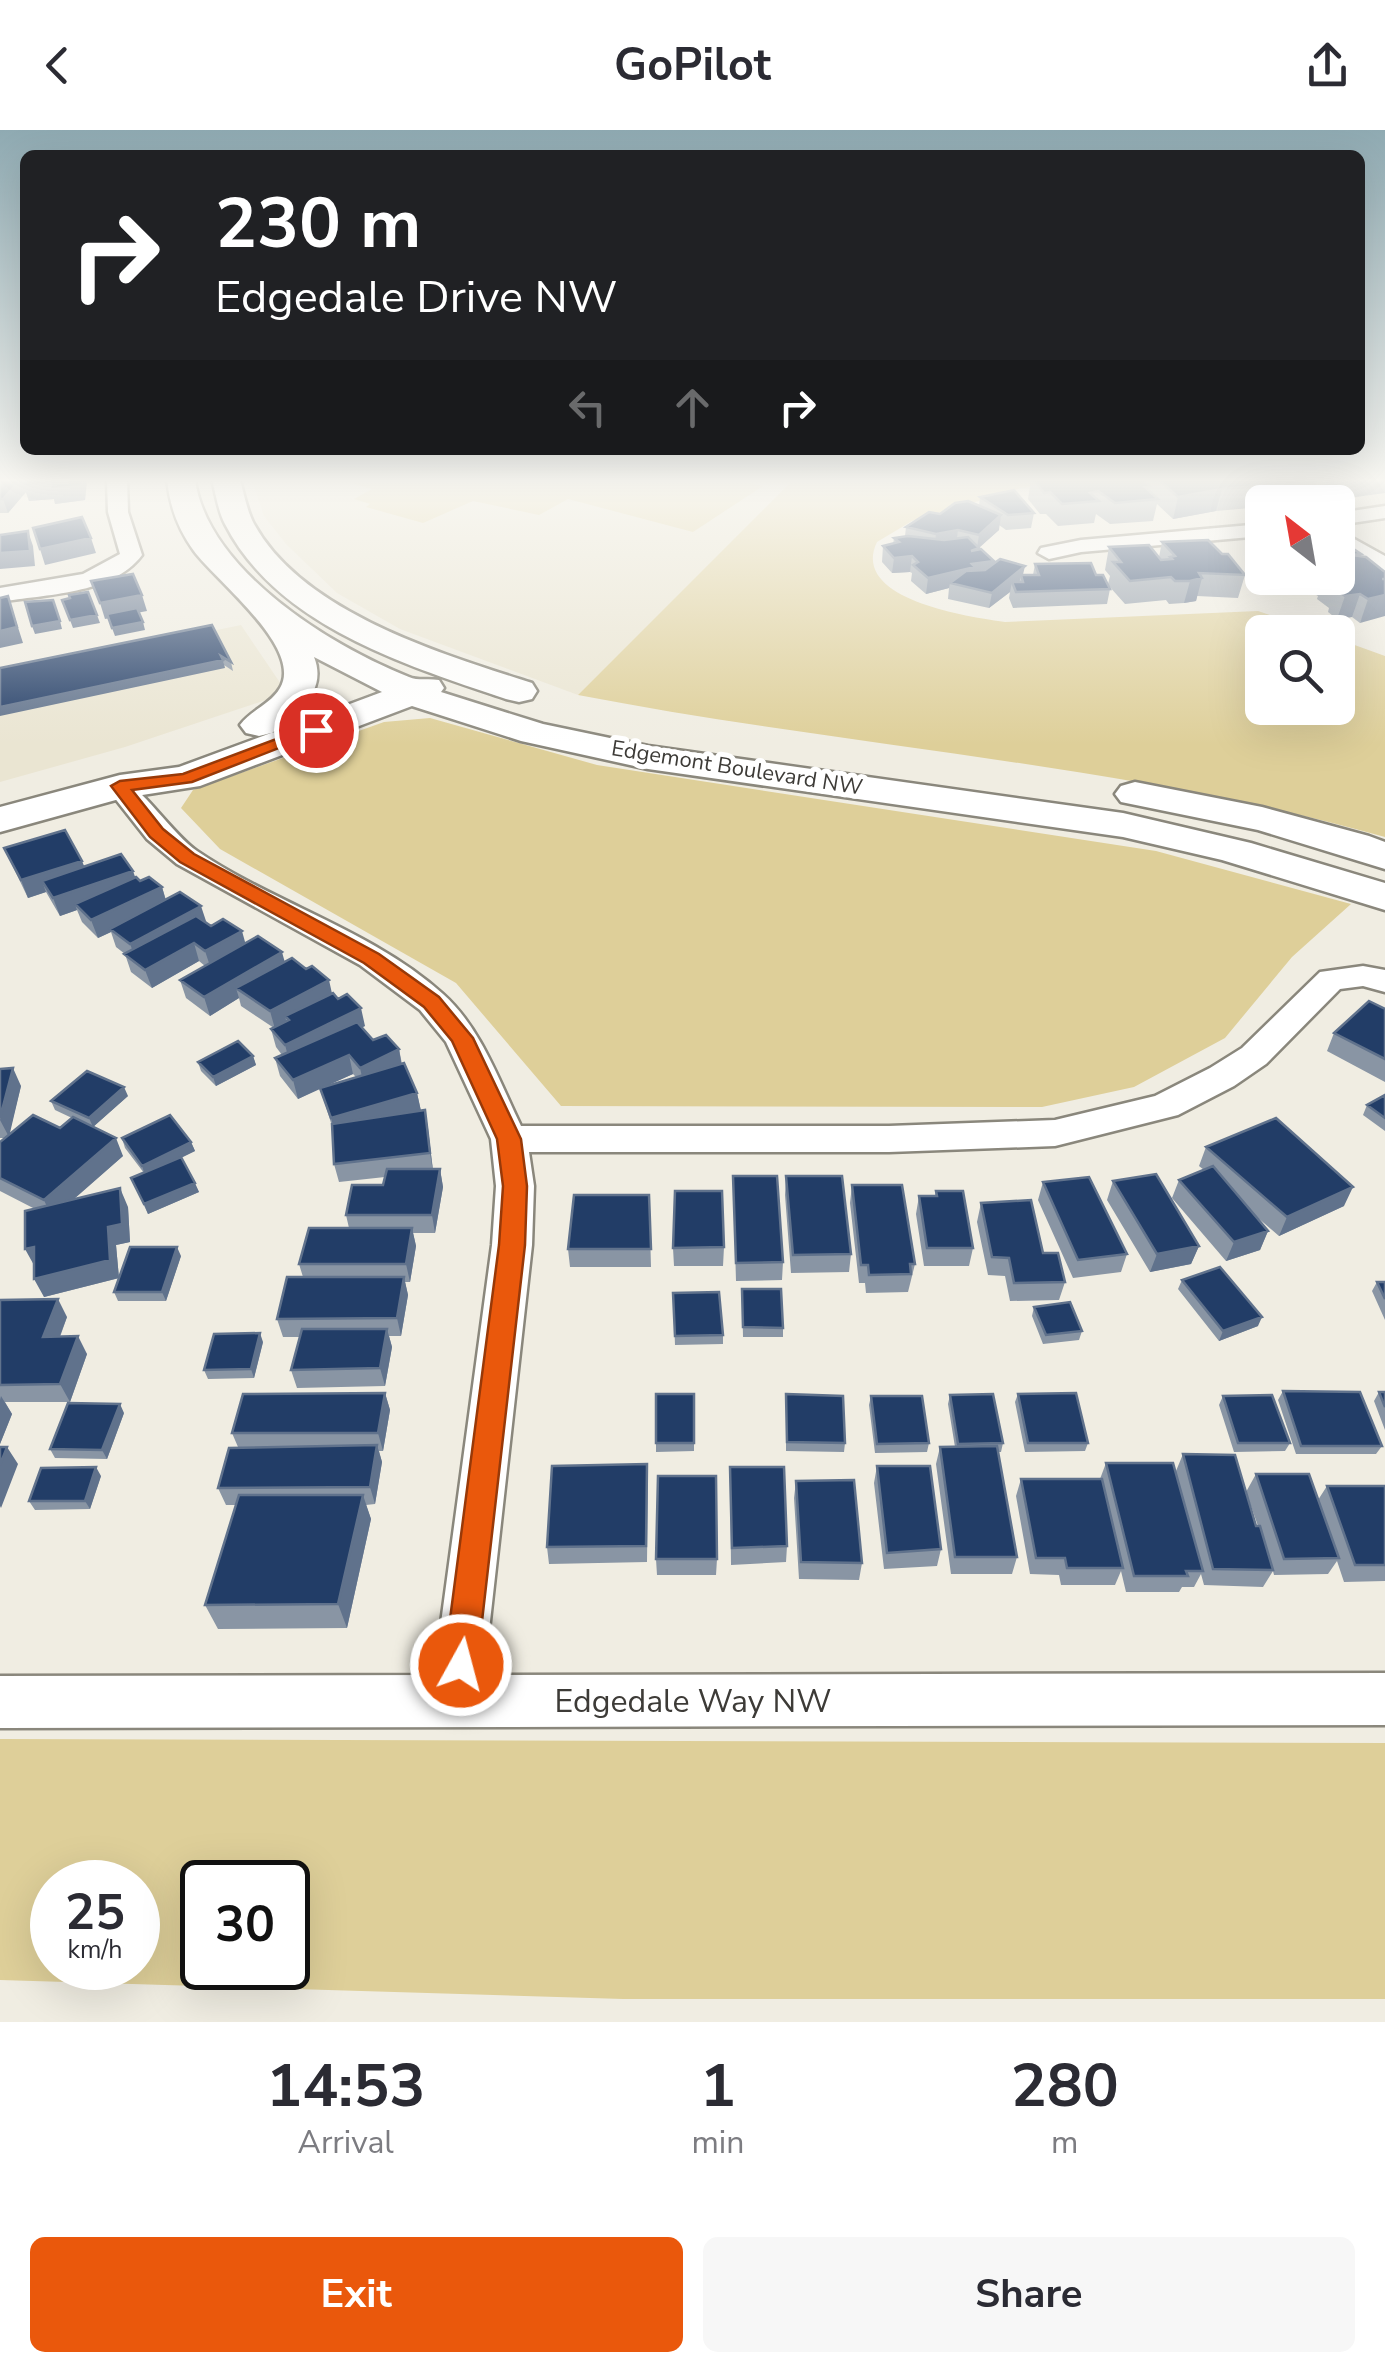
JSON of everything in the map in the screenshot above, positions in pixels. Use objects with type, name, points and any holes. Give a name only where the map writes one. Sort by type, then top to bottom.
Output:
[{"type":"main road","name":"Edgemont Boulevard NW","points":[[227,568],[274,617],[312,644],[544,733],[651,756],[1173,834],[1288,864],[1385,897]]},
{"type":"main road","name":"Edgemont Boulevard NW","points":[[272,568],[294,588],[351,623],[406,678],[464,674],[564,706],[626,720],[1195,804],[1352,843],[1385,856]]},
{"type":"main road","points":[[259,725],[291,702],[301,688],[297,655],[274,617]]},
{"type":"main road","points":[[120,786],[169,759],[259,725],[406,678]]},
{"type":"main road","points":[[0,820],[120,786],[186,778],[406,678]]},
{"type":"street","points":[[0,595],[98,576],[116,568]]},
{"type":"street","points":[[120,786],[156,833],[187,858],[371,958],[432,1002],[462,1038],[509,1139],[515,1186],[512,1245],[456,1702]]},
{"type":"street","points":[[509,1139],[889,1139],[1056,1133],[1164,1106],[1222,1077],[1254,1056],[1331,979],[1363,976],[1385,981]]},
{"type":"street","name":"Edgedale Way NW","points":[[0,1702],[1385,1699]]},
{"type":"shaded area","points":[[311,568],[705,568],[578,695],[400,629],[337,593]]},
{"type":"shaded area","points":[[705,568],[876,568],[880,578],[917,602],[1005,622],[1258,611],[1270,615],[1245,615],[1245,725],[1355,725],[1355,645],[1385,656],[1385,837],[1286,812],[1085,773],[578,695]]},
{"type":"shaded area","points":[[241,625],[287,693],[125,747],[0,782],[0,675]]},
{"type":"shaded area","points":[[430,718],[597,765],[1156,851],[1351,904],[1292,957],[1225,1038],[1134,1087],[1042,1107],[561,1106],[456,983],[220,849],[181,808],[193,790],[384,722]]},
{"type":"shaded area","points":[[0,1739],[1385,1743],[1385,1999],[623,1999],[310,1989],[310,1860],[180,1860],[180,1985],[160,1985],[160,1860],[30,1860],[30,1981],[0,1980]]},
{"type":"building","points":[[917,568],[969,568],[928,578]]},
{"type":"building","points":[[1022,568],[992,593],[950,583],[966,571]]},
{"type":"building","points":[[1037,568],[1093,568],[1096,575],[1103,575],[1110,589],[1016,592],[1012,582],[1023,582],[1021,575],[1039,575]]},
{"type":"building","points":[[1119,568],[1240,568],[1245,575],[1199,573],[1202,578],[1190,581],[1175,581],[1171,577],[1130,581]]},
{"type":"building","points":[[1355,568],[1380,568],[1385,572],[1385,595],[1368,599],[1355,595]]},
{"type":"building","points":[[133,574],[142,595],[100,603],[91,581]]},
{"type":"building","points":[[88,592],[97,615],[70,620],[62,600]]},
{"type":"building","points":[[8,596],[17,627],[0,631],[0,598]]},
{"type":"building","points":[[53,600],[60,621],[32,626],[25,602]]},
{"type":"building","points":[[137,608],[143,622],[112,628],[107,614]]},
{"type":"building","points":[[212,625],[231,662],[221,656],[223,660],[0,707],[0,668]]},
{"type":"building","points":[[65,830],[82,861],[21,880],[4,848]]},
{"type":"building","points":[[121,854],[133,871],[53,898],[42,881]]},
{"type":"building","points":[[136,877],[140,881],[149,877],[162,887],[91,920],[75,904]]},
{"type":"building","points":[[180,892],[201,906],[130,944],[110,929]]},
{"type":"building","points":[[196,916],[211,926],[223,919],[242,931],[205,951],[194,943],[145,970],[124,954]]},
{"type":"building","points":[[258,936],[282,952],[204,997],[180,980]]},
{"type":"building","points":[[292,958],[306,969],[312,966],[329,980],[270,1011],[236,988]]},
{"type":"building","points":[[333,993],[338,999],[347,994],[361,1008],[285,1045],[271,1029],[289,1020],[285,1016]]},
{"type":"building","points":[[1369,1001],[1385,1009],[1385,1059],[1334,1033]]},
{"type":"building","points":[[357,1022],[373,1040],[386,1035],[399,1049],[360,1068],[349,1055],[293,1080],[275,1058]]},
{"type":"building","points":[[238,1041],[253,1056],[213,1077],[198,1062]]},
{"type":"building","points":[[404,1063],[417,1093],[331,1118],[320,1088]]},
{"type":"building","points":[[13,1068],[0,1118],[0,1069]]},
{"type":"building","points":[[87,1071],[124,1087],[89,1118],[51,1101]]},
{"type":"building","points":[[1385,1095],[1385,1118],[1367,1105]]},
{"type":"building","points":[[425,1110],[430,1153],[334,1164],[332,1124]]},
{"type":"building","points":[[33,1115],[60,1128],[73,1117],[116,1138],[44,1200],[0,1178],[0,1142]]},
{"type":"building","points":[[170,1115],[191,1142],[142,1166],[122,1138]]},
{"type":"building","points":[[1276,1118],[1353,1187],[1287,1217],[1206,1147]]},
{"type":"building","points":[[181,1157],[195,1183],[144,1204],[131,1178]]},
{"type":"building","points":[[1213,1166],[1268,1231],[1234,1242],[1179,1180]]},
{"type":"building","points":[[387,1169],[440,1169],[432,1215],[346,1215],[352,1185],[383,1185]]},
{"type":"building","points":[[1156,1174],[1199,1246],[1157,1254],[1113,1181]]},
{"type":"building","points":[[733,1176],[777,1176],[783,1262],[736,1263]]},
{"type":"building","points":[[786,1176],[842,1176],[851,1254],[793,1255]]},
{"type":"building","points":[[1089,1177],[1127,1254],[1078,1260],[1043,1182]]},
{"type":"building","points":[[852,1185],[902,1185],[915,1264],[910,1264],[911,1274],[869,1275],[868,1265],[861,1265]]},
{"type":"building","points":[[120,1188],[122,1224],[108,1227],[110,1260],[34,1279],[34,1247],[25,1249],[25,1211]]},
{"type":"building","points":[[675,1191],[722,1191],[724,1247],[673,1248]]},
{"type":"building","points":[[936,1191],[963,1191],[973,1248],[927,1248],[919,1196],[937,1196]]},
{"type":"building","points":[[574,1195],[649,1195],[651,1249],[568,1249]]},
{"type":"building","points":[[1031,1200],[1043,1253],[1058,1253],[1065,1282],[1014,1283],[1009,1258],[992,1257],[981,1203]]},
{"type":"building","points":[[309,1228],[412,1228],[406,1264],[299,1264]]},
{"type":"building","points":[[130,1247],[177,1247],[162,1292],[114,1292]]},
{"type":"building","points":[[1220,1267],[1262,1317],[1223,1331],[1182,1280]]},
{"type":"building","points":[[287,1277],[404,1277],[397,1318],[277,1319]]},
{"type":"building","points":[[1377,1282],[1385,1282],[1385,1299]]},
{"type":"building","points":[[742,1289],[781,1289],[783,1328],[743,1327]]},
{"type":"building","points":[[719,1292],[723,1335],[675,1336],[673,1293]]},
{"type":"building","points":[[58,1299],[43,1337],[78,1336],[60,1384],[0,1385],[0,1300]]},
{"type":"building","points":[[1070,1302],[1082,1331],[1046,1335],[1034,1307]]},
{"type":"building","points":[[302,1329],[387,1329],[380,1368],[291,1370]]},
{"type":"building","points":[[260,1333],[251,1369],[204,1370],[214,1334]]},
{"type":"building","points":[[1283,1391],[1360,1392],[1382,1446],[1301,1446]]},
{"type":"building","points":[[385,1393],[378,1433],[232,1433],[243,1394]]},
{"type":"building","points":[[1076,1393],[1088,1443],[1028,1443],[1018,1394]]},
{"type":"building","points":[[656,1394],[694,1394],[694,1443],[656,1443]]},
{"type":"building","points":[[786,1394],[843,1396],[845,1443],[787,1442]]},
{"type":"building","points":[[993,1394],[1003,1443],[958,1444],[950,1395]]},
{"type":"building","points":[[1272,1395],[1290,1443],[1238,1443],[1223,1396]]},
{"type":"building","points":[[871,1396],[922,1396],[929,1443],[877,1444]]},
{"type":"building","points":[[68,1403],[120,1404],[102,1450],[50,1449]]},
{"type":"building","points":[[377,1445],[370,1487],[218,1488],[229,1448]]},
{"type":"building","points":[[997,1446],[1017,1557],[955,1557],[940,1447]]},
{"type":"building","points":[[0,1447],[7,1447],[0,1465]]},
{"type":"building","points":[[1183,1454],[1235,1455],[1273,1570],[1213,1569]]},
{"type":"building","points":[[1106,1463],[1173,1463],[1203,1571],[1186,1571],[1188,1576],[1134,1576]]},
{"type":"building","points":[[647,1464],[646,1546],[547,1547],[552,1466]]},
{"type":"building","points":[[877,1466],[930,1466],[941,1549],[887,1553]]},
{"type":"building","points":[[96,1467],[85,1501],[29,1501],[41,1468]]},
{"type":"building","points":[[730,1467],[784,1467],[787,1546],[732,1548]]},
{"type":"building","points":[[1256,1474],[1309,1474],[1339,1558],[1284,1559]]},
{"type":"building","points":[[658,1476],[716,1476],[717,1559],[656,1559]]},
{"type":"building","points":[[1021,1479],[1102,1479],[1123,1568],[1067,1568],[1065,1558],[1036,1558]]},
{"type":"building","points":[[854,1480],[862,1563],[801,1562],[796,1481]]},
{"type":"building","points":[[1327,1486],[1385,1486],[1385,1565],[1355,1565]]},
{"type":"building","points":[[239,1495],[363,1495],[338,1604],[205,1605]]},
{"type":"route","points":[[316,730],[186,778],[120,786],[156,833],[187,858],[371,958],[432,1002],[462,1038],[509,1139],[515,1186],[512,1245],[461,1665]]}]
